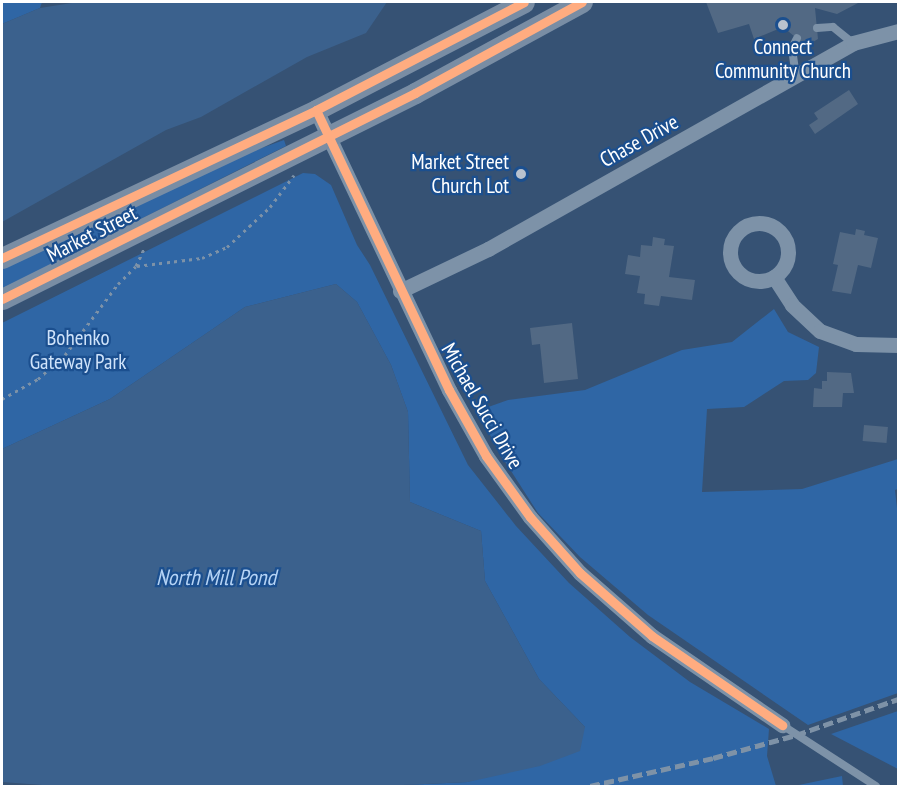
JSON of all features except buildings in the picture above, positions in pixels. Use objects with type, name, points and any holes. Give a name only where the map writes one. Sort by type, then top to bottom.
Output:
[{"type":"main road","name":"Market Street","points":[[2,258],[316,110],[524,2]]},
{"type":"main road","name":"Market Street","points":[[2,299],[466,66],[582,2]]},
{"type":"street","name":"Chase Drive","points":[[400,291],[489,249],[796,78],[853,43],[898,31]]},
{"type":"street","name":"Michael Succi Drive","points":[[316,110],[449,390],[486,456],[530,517],[580,573],[652,636],[782,725]]},
{"type":"street","points":[[774,277],[792,305],[820,330],[856,344],[898,345]]},
{"type":"lane","points":[[818,28],[833,27],[853,43]]},
{"type":"lane","points":[[796,78],[792,48],[797,38]]},
{"type":"lane","points":[[782,725],[876,786]]},
{"type":"path","points":[[136,266],[202,258],[226,247],[270,207],[294,173]]},
{"type":"path","points":[[2,399],[22,389],[52,368],[77,341],[118,284],[136,266],[144,247]]},
{"type":"green space","points":[[2,2],[42,2],[40,8],[2,24]]},
{"type":"green space","points":[[284,140],[286,146],[2,289],[2,268],[248,153]]},
{"type":"green space","name":"Bohenko Gateway Park","points":[[303,173],[315,174],[331,185],[357,245],[370,265],[468,465],[516,526],[569,583],[630,637],[690,682],[769,729],[767,756],[776,786],[382,786],[468,782],[585,727],[539,679],[485,581],[481,531],[410,502],[408,412],[391,365],[357,302],[336,284],[245,307],[110,399],[2,449],[2,323]]},
{"type":"green space","points":[[774,309],[788,332],[819,347],[816,373],[808,380],[784,381],[744,407],[707,409],[702,492],[802,489],[898,459],[898,489],[895,490],[898,517],[898,693],[808,725],[648,615],[580,557],[538,513],[502,457],[477,411],[508,400],[585,390],[682,350],[732,342]]},
{"type":"green space","points":[[898,711],[898,769],[831,734]]},
{"type":"green space","points":[[842,776],[843,786],[794,786]]},
{"type":"water","points":[[78,2],[387,2],[366,33],[307,57],[201,117],[166,130],[2,222],[2,24],[40,8]]},
{"type":"water","name":"North Mill Pond","points":[[336,284],[357,302],[391,365],[408,412],[410,502],[481,531],[485,581],[539,679],[585,727],[580,751],[540,766],[468,782],[382,786],[56,786],[2,782],[2,449],[110,399],[245,307]]},
{"type":"railway","points":[[590,786],[713,758],[796,735],[898,699]]},
{"type":"cycle path","points":[[2,258],[316,110],[524,2]]},
{"type":"cycle path","points":[[2,299],[415,93],[582,2]]},
{"type":"cycle path","points":[[316,110],[449,390],[486,456],[530,517],[580,573],[652,636],[782,725]]},
{"type":"place","name":"Connect Community Church","points":[[783,25]]},
{"type":"place","name":"Market Street Church Lot","points":[[521,174]]}]
